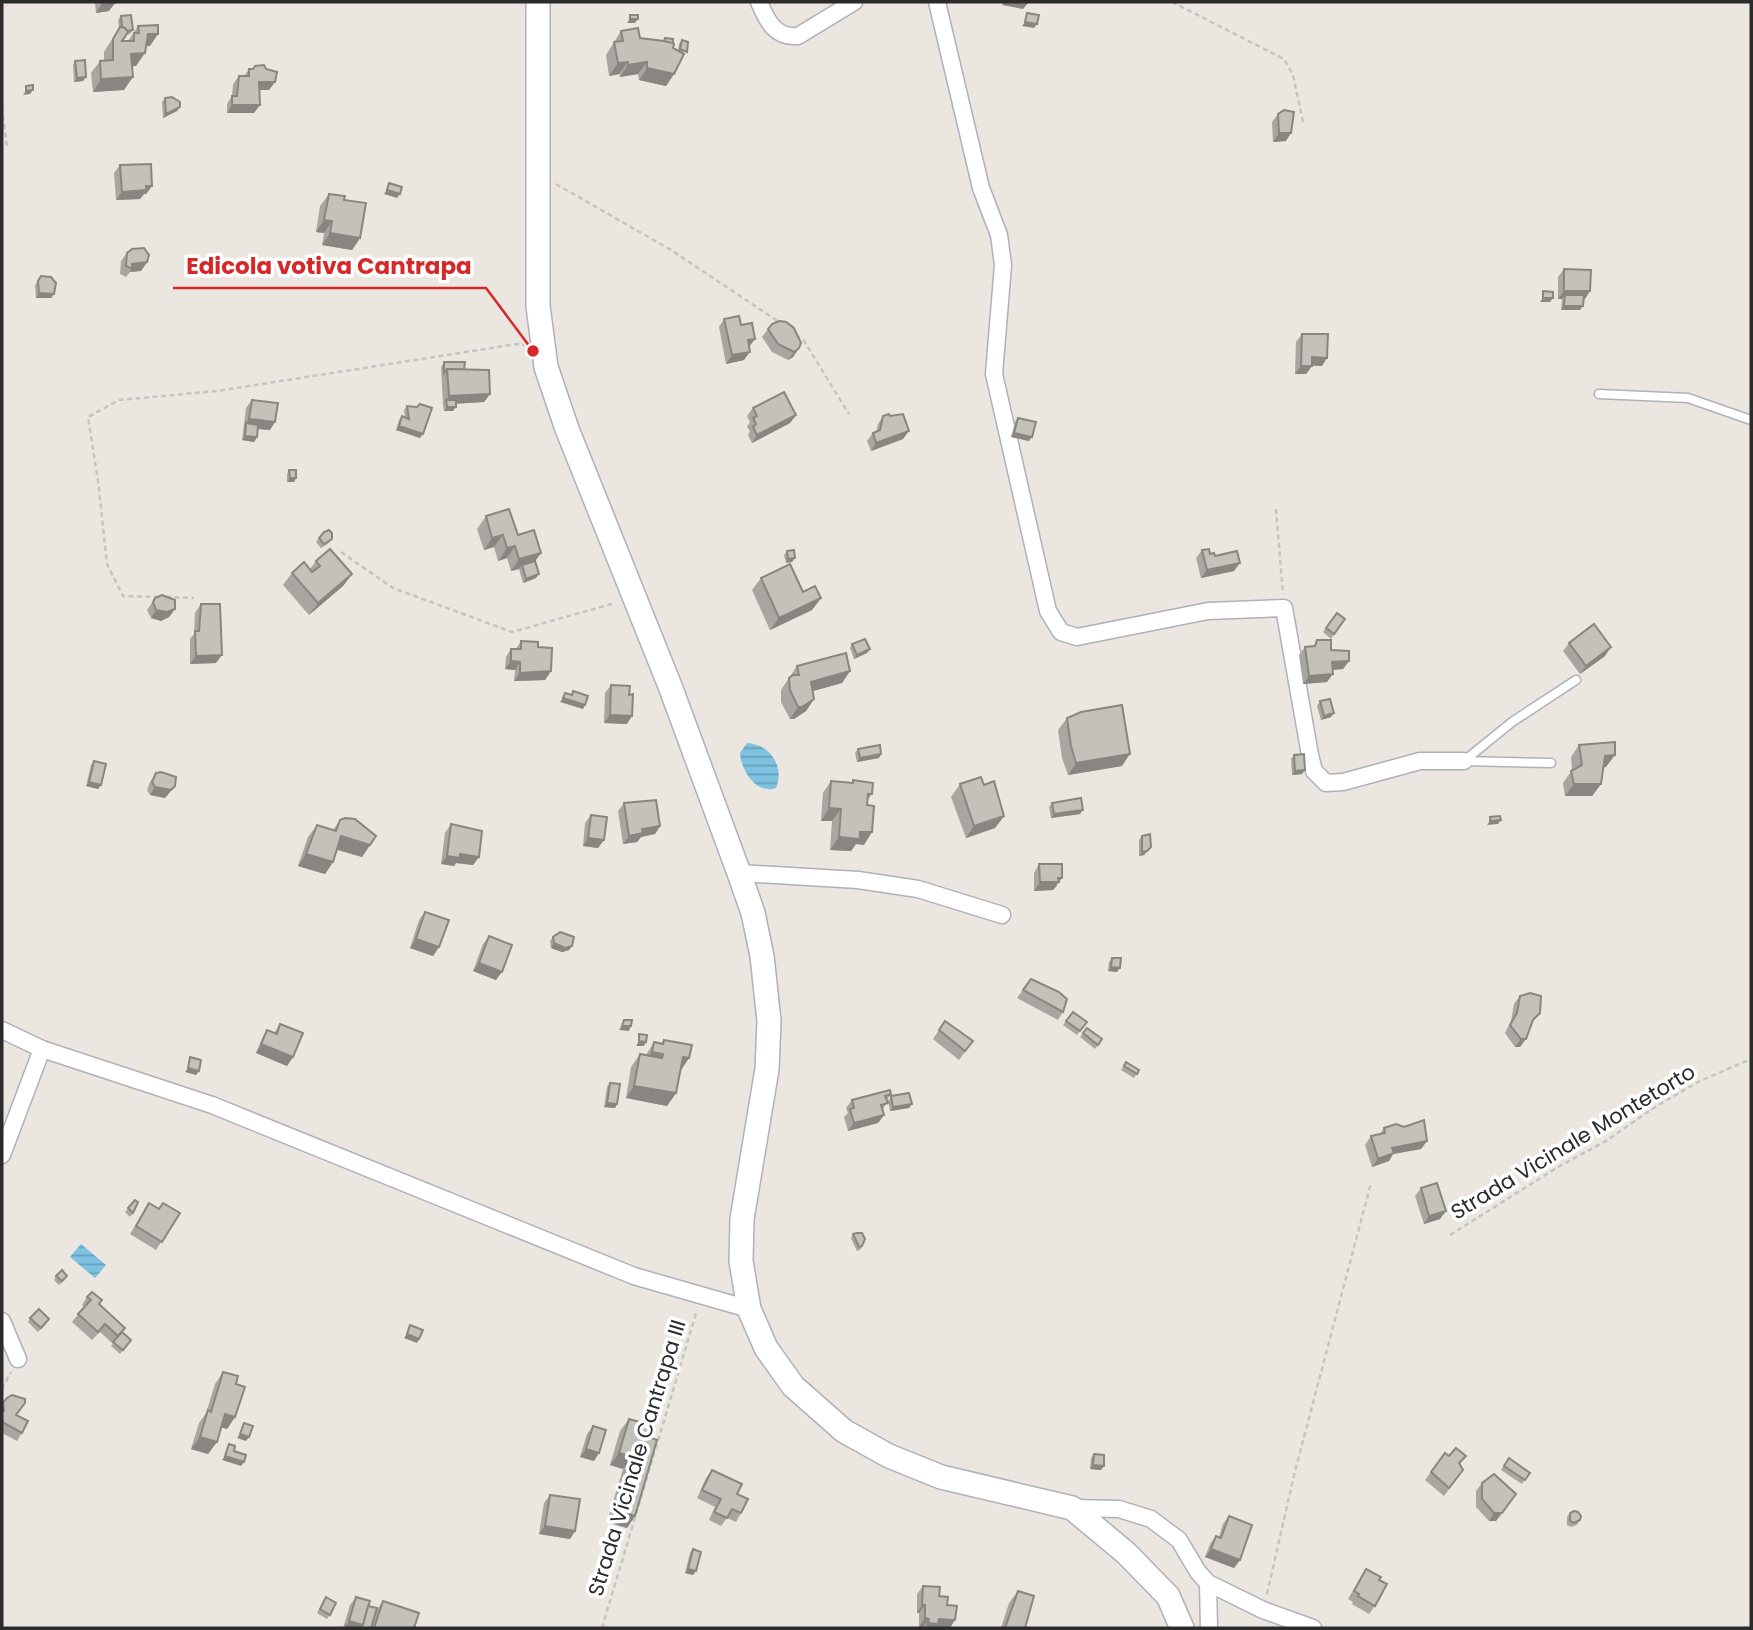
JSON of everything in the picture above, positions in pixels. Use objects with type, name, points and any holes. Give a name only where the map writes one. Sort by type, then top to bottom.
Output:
[{"type":"main road","points":[[538,2],[538,306],[546,367],[567,429],[635,598],[739,873],[753,913],[762,956],[769,1021],[767,1069],[742,1219],[741,1261],[749,1309],[766,1348],[793,1386],[844,1431],[888,1456],[941,1477],[1072,1508],[1126,1553],[1168,1596],[1182,1628]]},
{"type":"street","points":[[759,2],[775,31],[786,37],[797,36],[854,2]]},
{"type":"street","points":[[937,2],[981,188],[999,235],[1003,265],[994,374],[1048,611],[1061,632],[1077,637],[1208,611],[1284,608],[1312,763],[1314,771],[1326,783],[1343,782],[1420,761],[1464,761]]},
{"type":"street","points":[[739,873],[858,880],[918,889],[1002,915]]},
{"type":"street","points":[[2,1030],[42,1049],[212,1105],[634,1276],[749,1309]]},
{"type":"street","points":[[2,1155],[42,1049]]},
{"type":"street","points":[[2,1321],[18,1359]]},
{"type":"street","points":[[1072,1508],[1119,1509],[1151,1519],[1179,1541],[1208,1583],[1263,1610],[1313,1628]]},
{"type":"street","points":[[1208,1583],[1209,1628]]},
{"type":"lane","points":[[1599,394],[1688,398],[1751,420]]},
{"type":"lane","points":[[1464,761],[1512,722],[1576,680]]},
{"type":"lane","points":[[1464,761],[1552,764]]},
{"type":"path","points":[[1172,2],[1284,59],[1293,75],[1303,122]]},
{"type":"path","points":[[2,107],[7,148]]},
{"type":"path","points":[[538,173],[671,250],[783,325]]},
{"type":"path","points":[[794,333],[804,341],[849,414]]},
{"type":"path","points":[[194,598],[123,596],[107,564],[88,417],[119,400],[217,391],[517,344],[544,348]]},
{"type":"path","points":[[1276,509],[1284,608]]},
{"type":"path","points":[[341,552],[393,588],[512,632],[635,598]]},
{"type":"path","name":"Strada Vicinale Montetorto","points":[[1450,1235],[1558,1167],[1606,1141],[1655,1107],[1700,1081],[1751,1059]]},
{"type":"path","points":[[1263,1610],[1295,1471],[1371,1184]]},
{"type":"path","name":"Strada Vicinale Cantrapa III","points":[[602,1628],[701,1297]]},
{"type":"water","points":[[747,743],[755,744],[774,758],[778,772],[776,788],[762,788],[751,779],[743,767],[740,753]]},
{"type":"water","points":[[81,1244],[106,1265],[95,1278],[70,1257]]},
{"type":"building","points":[[1027,13],[1039,15],[1037,24],[1025,22]]},
{"type":"building","points":[[131,15],[133,30],[127,31],[122,27],[121,16]]},
{"type":"building","points":[[630,15],[638,15],[638,19],[630,19]]},
{"type":"building","points":[[158,25],[158,34],[148,34],[145,53],[131,54],[133,77],[101,79],[100,61],[113,60],[113,39],[120,27],[128,32],[122,41],[134,41],[134,33],[139,33],[138,26]]},
{"type":"building","points":[[638,28],[640,38],[672,42],[673,48],[684,54],[674,74],[647,68],[647,62],[628,65],[628,62],[618,63],[614,42],[623,41],[621,31]]},
{"type":"building","points":[[682,40],[688,42],[687,52],[680,49]]},
{"type":"building","points":[[85,60],[86,77],[77,78],[75,61]]},
{"type":"building","points":[[264,65],[266,69],[277,72],[275,82],[259,82],[260,105],[232,105],[232,96],[237,96],[239,76],[249,76],[249,69]]},
{"type":"building","points":[[33,85],[33,90],[26,91],[26,86]]},
{"type":"building","points":[[172,97],[180,102],[180,107],[166,114],[165,98]]},
{"type":"building","points":[[1284,110],[1294,112],[1291,133],[1279,133],[1278,114]]},
{"type":"building","points":[[151,164],[152,186],[146,186],[146,190],[122,192],[120,165]]},
{"type":"building","points":[[389,183],[402,187],[400,194],[387,190]]},
{"type":"building","points":[[329,194],[345,196],[344,200],[366,203],[360,238],[330,233],[332,221],[324,220]]},
{"type":"building","points":[[144,248],[149,255],[147,262],[132,264],[132,269],[126,266],[127,253],[132,249]]},
{"type":"building","points":[[1564,269],[1591,270],[1590,291],[1564,291]]},
{"type":"building","points":[[41,276],[51,277],[56,283],[54,294],[39,293],[38,281]]},
{"type":"building","points":[[1543,291],[1553,292],[1553,298],[1543,298]]},
{"type":"building","points":[[1565,295],[1584,295],[1583,306],[1564,306]]},
{"type":"building","points":[[739,316],[741,325],[752,323],[755,339],[748,340],[750,352],[732,355],[724,319]]},
{"type":"building","points":[[779,321],[794,328],[801,343],[794,352],[778,344],[768,329]]},
{"type":"building","points":[[1302,334],[1328,334],[1327,358],[1312,357],[1312,366],[1301,366]]},
{"type":"building","points":[[444,362],[465,362],[464,370],[447,369],[444,373]]},
{"type":"building","points":[[447,369],[489,370],[490,394],[449,396]]},
{"type":"building","points":[[784,392],[796,415],[757,435],[753,418],[757,416],[753,408]]},
{"type":"building","points":[[252,400],[278,403],[275,422],[249,419]]},
{"type":"building","points":[[446,400],[456,400],[456,407],[447,407]]},
{"type":"building","points":[[420,404],[432,408],[423,434],[399,426],[402,416],[409,419],[407,406],[417,407]]},
{"type":"building","points":[[903,414],[909,431],[876,443],[873,433],[880,430],[883,416]]},
{"type":"building","points":[[1018,418],[1036,422],[1032,437],[1014,433]]},
{"type":"building","points":[[246,423],[258,425],[257,437],[245,436]]},
{"type":"building","points":[[289,470],[296,470],[296,478],[290,478]]},
{"type":"building","points":[[509,509],[518,535],[534,530],[541,553],[519,559],[515,546],[507,548],[503,535],[492,538],[486,516]]},
{"type":"building","points":[[329,530],[332,539],[324,544],[319,538]]},
{"type":"building","points":[[330,549],[352,574],[318,603],[292,573],[304,562],[312,572],[320,566],[316,561]]},
{"type":"building","points":[[1209,549],[1210,554],[1214,553],[1215,556],[1237,551],[1240,563],[1207,570],[1202,550]]},
{"type":"building","points":[[794,550],[795,558],[788,559],[787,551]]},
{"type":"building","points":[[535,561],[539,574],[526,579],[522,565]]},
{"type":"building","points":[[790,564],[803,592],[815,586],[821,598],[779,618],[761,578]]},
{"type":"building","points":[[162,595],[175,600],[175,609],[167,612],[156,610],[153,602]]},
{"type":"building","points":[[201,604],[220,604],[222,655],[196,656],[195,631],[199,631]]},
{"type":"building","points":[[1337,613],[1345,619],[1334,634],[1326,628]]},
{"type":"building","points":[[1594,624],[1611,647],[1586,666],[1569,643]]},
{"type":"building","points":[[865,639],[870,649],[857,655],[852,644]]},
{"type":"building","points":[[1317,640],[1331,640],[1331,650],[1349,651],[1349,661],[1332,662],[1333,674],[1309,676],[1305,647],[1315,646]]},
{"type":"building","points":[[521,641],[538,642],[538,647],[552,648],[551,671],[520,673],[520,662],[511,661],[511,649],[521,649]]},
{"type":"building","points":[[846,653],[850,671],[811,682],[814,699],[798,707],[790,690],[789,678],[799,675],[797,666]]},
{"type":"building","points":[[611,685],[630,686],[629,695],[633,694],[632,716],[610,715]]},
{"type":"building","points":[[573,691],[588,696],[585,705],[563,698],[565,693],[572,695]]},
{"type":"building","points":[[1330,699],[1334,713],[1324,716],[1320,701]]},
{"type":"building","points":[[1122,705],[1130,754],[1076,763],[1067,718],[1081,712]]},
{"type":"building","points":[[1615,742],[1615,755],[1605,756],[1601,784],[1574,784],[1571,771],[1582,765],[1579,745]]},
{"type":"building","points":[[880,745],[881,754],[860,758],[858,749]]},
{"type":"building","points":[[1304,754],[1305,770],[1295,771],[1294,755]]},
{"type":"building","points":[[94,761],[106,764],[101,785],[89,782]]},
{"type":"building","points":[[156,773],[176,777],[175,786],[171,790],[155,787],[152,782]]},
{"type":"building","points":[[981,777],[984,785],[994,781],[1004,816],[974,826],[960,784]]},
{"type":"building","points":[[853,780],[873,783],[867,805],[874,806],[872,832],[860,832],[860,839],[839,837],[841,809],[829,808],[831,781],[853,783]]},
{"type":"building","points":[[1081,798],[1083,810],[1054,814],[1052,803]]},
{"type":"building","points":[[656,800],[660,826],[642,829],[643,833],[629,836],[624,803]]},
{"type":"building","points":[[591,815],[607,817],[604,840],[588,838]]},
{"type":"building","points":[[1500,816],[1501,820],[1490,821],[1490,817]]},
{"type":"building","points":[[355,819],[376,836],[370,845],[341,836],[333,862],[306,854],[317,825],[336,831],[340,820]]},
{"type":"building","points":[[451,824],[482,831],[479,857],[460,854],[460,858],[447,856]]},
{"type":"building","points":[[1150,834],[1151,847],[1142,852],[1142,836]]},
{"type":"building","points":[[1039,864],[1062,864],[1062,878],[1058,878],[1059,882],[1040,882]]},
{"type":"building","points":[[425,912],[449,920],[439,947],[416,939]]},
{"type":"building","points":[[560,932],[574,937],[572,946],[565,948],[554,943],[553,937]]},
{"type":"building","points":[[489,936],[512,945],[502,972],[479,963]]},
{"type":"building","points":[[1112,958],[1121,958],[1120,968],[1111,967]]},
{"type":"building","points":[[1031,979],[1059,992],[1067,999],[1063,1012],[1023,990]]},
{"type":"building","points":[[1530,993],[1541,996],[1540,1013],[1533,1020],[1526,1039],[1521,1039],[1510,1025],[1517,1013],[1520,996]]},
{"type":"building","points":[[1073,1012],[1087,1022],[1080,1031],[1066,1021]]},
{"type":"building","points":[[624,1020],[632,1020],[631,1026],[622,1026]]},
{"type":"building","points":[[945,1021],[973,1041],[965,1051],[939,1030]]},
{"type":"building","points":[[280,1024],[303,1033],[293,1057],[261,1044],[267,1030],[277,1034]]},
{"type":"building","points":[[1087,1028],[1102,1039],[1098,1045],[1083,1033]]},
{"type":"building","points":[[639,1034],[647,1035],[646,1042],[639,1041]]},
{"type":"building","points":[[664,1040],[692,1045],[689,1058],[683,1057],[676,1093],[634,1086],[640,1054],[662,1058],[663,1054],[652,1052],[654,1042],[663,1044]]},
{"type":"building","points":[[190,1057],[201,1060],[199,1071],[188,1068]]},
{"type":"building","points":[[1126,1062],[1139,1070],[1137,1074],[1124,1066]]},
{"type":"building","points":[[610,1083],[620,1084],[617,1104],[607,1103]]},
{"type":"building","points":[[890,1090],[891,1094],[885,1096],[888,1103],[881,1105],[884,1115],[854,1123],[850,1109],[854,1108],[852,1100]]},
{"type":"building","points":[[909,1093],[912,1104],[893,1107],[891,1096]]},
{"type":"building","points":[[1424,1120],[1427,1141],[1392,1148],[1394,1153],[1378,1159],[1371,1136],[1385,1133],[1384,1128],[1396,1124],[1404,1127]]},
{"type":"building","points":[[1437,1183],[1446,1211],[1429,1216],[1421,1188]]},
{"type":"building","points":[[135,1200],[138,1202],[133,1213],[128,1208]]},
{"type":"building","points":[[149,1203],[159,1209],[163,1203],[180,1213],[162,1242],[136,1226]]},
{"type":"building","points":[[862,1233],[865,1239],[859,1247],[853,1234]]},
{"type":"building","points":[[62,1270],[67,1276],[62,1281],[56,1276]]},
{"type":"building","points":[[92,1292],[102,1300],[99,1304],[125,1328],[118,1336],[105,1324],[98,1332],[78,1314],[91,1300],[87,1297]]},
{"type":"building","points":[[39,1309],[49,1319],[41,1328],[30,1318]]},
{"type":"building","points":[[410,1325],[423,1330],[419,1339],[407,1334]]},
{"type":"building","points":[[122,1332],[131,1340],[123,1350],[113,1342]]},
{"type":"building","points":[[223,1372],[238,1376],[236,1384],[245,1387],[235,1417],[225,1414],[217,1442],[200,1437]]},
{"type":"building","points":[[12,1395],[25,1399],[16,1415],[28,1421],[22,1433],[2,1422],[3,1403]]},
{"type":"building","points":[[629,1419],[654,1426],[651,1438],[657,1440],[635,1516],[616,1510],[632,1457],[619,1453]]},
{"type":"building","points":[[244,1423],[253,1426],[249,1437],[240,1434]]},
{"type":"building","points":[[593,1426],[606,1430],[599,1453],[586,1449]]},
{"type":"building","points":[[229,1444],[235,1446],[234,1451],[246,1455],[244,1462],[225,1456]]},
{"type":"building","points":[[1456,1448],[1466,1456],[1459,1463],[1463,1470],[1449,1488],[1431,1472],[1445,1453],[1449,1456]]},
{"type":"building","points":[[1094,1454],[1104,1455],[1104,1466],[1093,1465]]},
{"type":"building","points":[[1509,1458],[1530,1473],[1525,1480],[1504,1466]]},
{"type":"building","points":[[712,1470],[742,1484],[737,1494],[748,1499],[741,1513],[732,1509],[727,1518],[714,1512],[721,1499],[702,1490]]},
{"type":"building","points":[[1494,1474],[1516,1494],[1502,1513],[1494,1513],[1482,1499],[1482,1483]]},
{"type":"building","points":[[550,1495],[580,1499],[575,1531],[545,1526]]},
{"type":"building","points":[[1574,1511],[1581,1516],[1580,1520],[1574,1523],[1570,1521],[1570,1513]]},
{"type":"building","points":[[1229,1516],[1252,1525],[1240,1560],[1211,1549],[1216,1536],[1221,1538]]},
{"type":"building","points":[[693,1549],[701,1552],[696,1571],[688,1569]]},
{"type":"building","points":[[1366,1569],[1381,1577],[1379,1580],[1387,1584],[1375,1606],[1354,1591]]},
{"type":"building","points":[[923,1586],[940,1587],[939,1596],[948,1597],[947,1605],[957,1606],[955,1620],[939,1619],[938,1624],[928,1623],[929,1619],[925,1618],[925,1605],[922,1605]]},
{"type":"building","points":[[1018,1591],[1034,1596],[1025,1628],[1005,1628]]},
{"type":"building","points":[[326,1597],[336,1603],[330,1615],[320,1609]]},
{"type":"building","points":[[356,1597],[370,1601],[363,1625],[349,1621]]},
{"type":"building","points":[[383,1601],[419,1613],[414,1628],[374,1628]]},
{"type":"building","points":[[368,1606],[377,1608],[371,1628],[360,1628],[363,1625]]},
{"type":"place","name":"Edicola votiva Cantrapa","points":[[533,351]]}]
